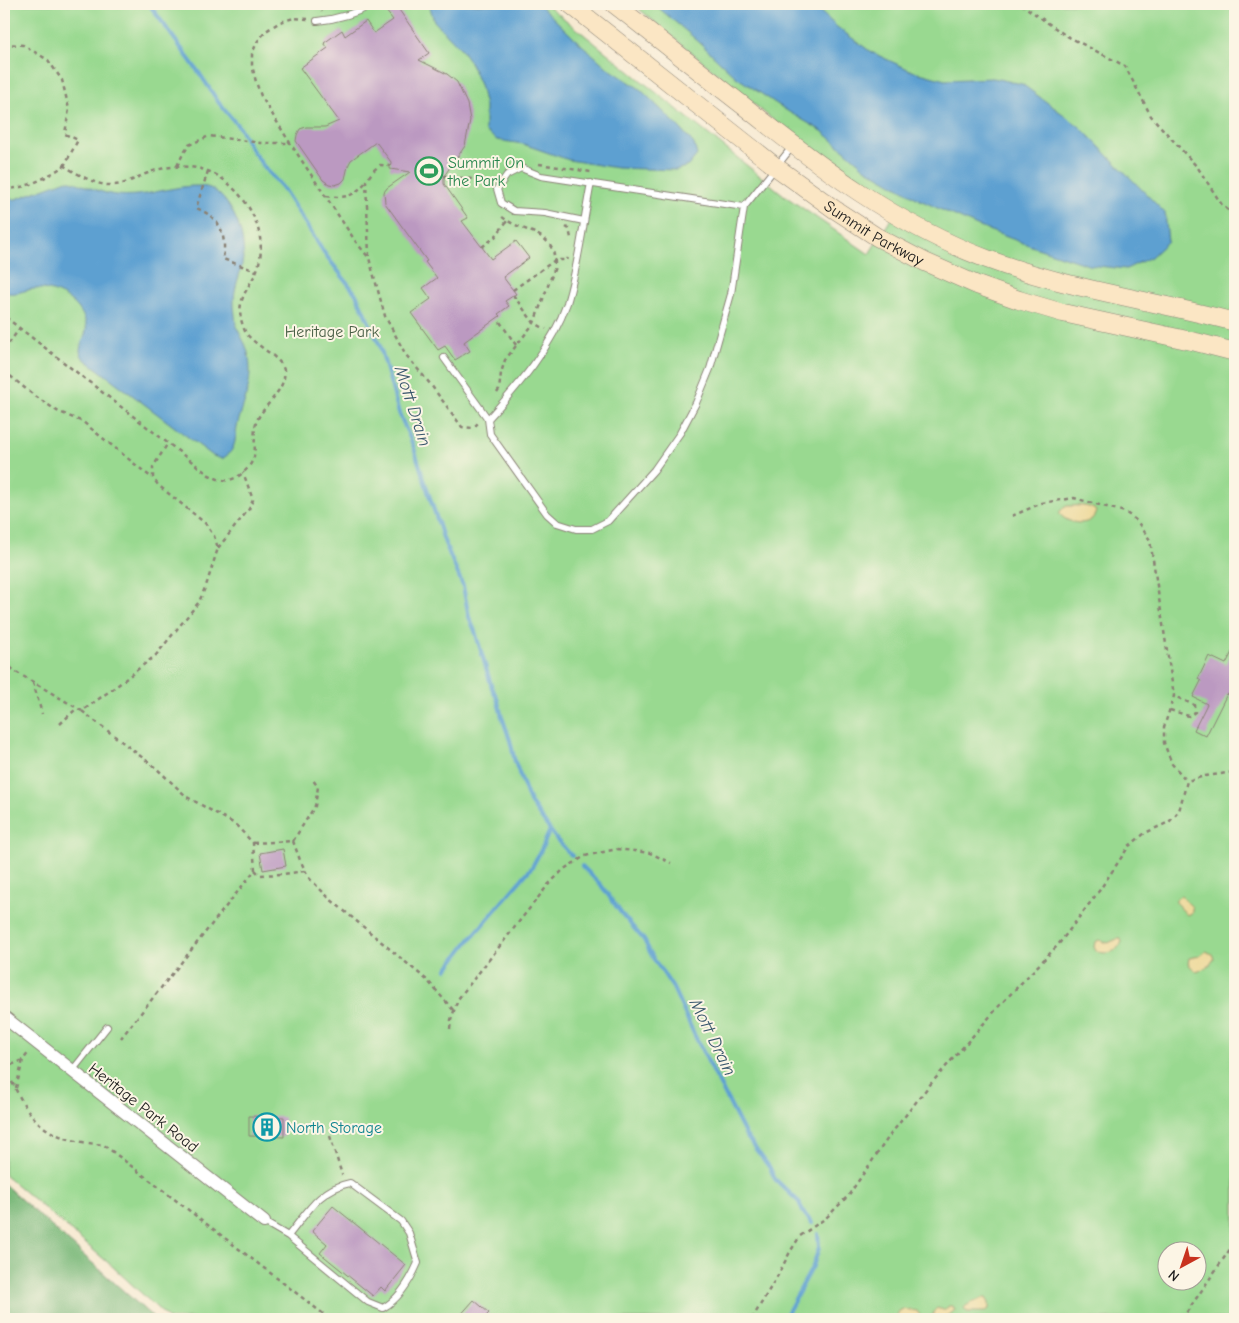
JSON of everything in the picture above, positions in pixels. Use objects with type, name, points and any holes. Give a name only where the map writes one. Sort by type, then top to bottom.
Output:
[{"type":"street","name":"Summit Parkway","points":[[570,4],[776,167],[877,237],[925,262],[977,285],[1063,313],[1235,352]]},
{"type":"street","name":"Summit Parkway","points":[[614,4],[793,145],[889,212],[934,236],[985,258],[1057,282],[1235,322]]},
{"type":"street","name":"Heritage Park Road","points":[[4,1017],[264,1222]]},
{"type":"lane","points":[[317,20],[325,20],[361,11],[374,4]]},
{"type":"lane","points":[[444,358],[484,412],[488,419],[490,434],[547,514],[557,523],[576,529],[592,529],[608,521],[654,470],[680,433],[696,403],[710,369],[731,294],[744,207],[793,145]]},
{"type":"lane","points":[[584,221],[545,213],[514,211],[501,203],[497,189],[507,175],[521,168],[541,176],[744,207]]},
{"type":"lane","points":[[488,419],[529,369],[553,333],[566,304],[576,269],[591,183]]},
{"type":"lane","points":[[72,1071],[107,1027]]},
{"type":"lane","points":[[264,1222],[288,1236],[368,1302],[383,1308],[391,1304],[413,1274],[418,1263],[408,1233],[401,1221],[350,1183],[336,1186],[322,1194],[288,1236]]},
{"type":"path","points":[[1021,4],[1065,35],[1125,66],[1151,116],[1198,168],[1222,205],[1235,216]]},
{"type":"path","points":[[317,20],[294,18],[280,22],[266,31],[257,42],[252,54],[252,64],[261,96],[290,143],[356,242],[369,258]]},
{"type":"path","points":[[4,44],[23,45],[48,60],[62,80],[69,109],[65,134],[78,140],[64,166],[40,181],[16,189],[4,188]]},
{"type":"path","points":[[177,166],[189,145],[209,136],[261,143],[290,143]]},
{"type":"path","points":[[539,164],[597,173]]},
{"type":"path","points":[[326,196],[341,197],[356,193],[366,182],[372,171],[380,165],[390,166]]},
{"type":"path","points":[[4,316],[209,475],[222,480],[233,480],[246,470],[254,457],[255,424],[272,401],[280,386],[284,372],[282,364],[246,333],[241,319],[240,307],[244,293],[256,271],[261,253],[260,233],[249,206],[222,178],[208,171],[177,166],[148,173],[126,184],[107,186],[64,166]]},
{"type":"path","points":[[208,171],[196,208],[216,220],[223,233],[225,247],[223,259],[256,271]]},
{"type":"path","points":[[488,189],[494,175]]},
{"type":"path","points":[[444,176],[490,181]]},
{"type":"path","points":[[366,182],[369,258],[386,316],[406,355],[462,427],[473,428],[480,420],[488,402],[499,390],[505,360],[534,324],[555,267],[553,249],[545,238],[507,221],[499,214]]},
{"type":"path","points":[[482,247],[495,237],[507,221]]},
{"type":"path","points":[[512,223],[522,222]]},
{"type":"path","points":[[564,226],[569,229],[571,240]]},
{"type":"path","points":[[513,290],[555,260],[567,260],[568,253]]},
{"type":"path","points":[[514,295],[534,324],[553,333]]},
{"type":"path","points":[[500,322],[516,345]]},
{"type":"path","points":[[4,350],[20,328]]},
{"type":"path","points":[[4,371],[31,394],[57,411],[83,422],[152,478],[205,524],[214,536],[218,548]]},
{"type":"path","points":[[152,478],[153,467],[168,443]]},
{"type":"path","points":[[82,711],[156,654],[199,602],[218,548],[249,509],[253,500],[243,472]]},
{"type":"path","points":[[1012,516],[1042,503],[1074,498],[1125,512],[1137,521],[1150,540],[1174,696],[1164,727],[1164,743],[1172,764],[1187,782]]},
{"type":"path","points":[[4,662],[33,682],[82,711],[156,768],[187,797],[235,824],[253,843],[255,870],[260,875],[305,871]]},
{"type":"path","points":[[33,682],[42,714]]},
{"type":"path","points":[[1170,710],[1189,716],[1194,712],[1194,705],[1174,696]]},
{"type":"path","points":[[60,724],[77,708]]},
{"type":"path","points":[[1187,782],[1206,776],[1235,772]]},
{"type":"path","points":[[293,841],[315,806],[318,787],[313,780]]},
{"type":"path","points":[[752,1319],[800,1236],[826,1218],[848,1196],[890,1135],[928,1087],[1000,1005],[1058,945],[1099,891],[1129,846],[1145,834],[1169,822],[1179,811],[1187,782]]},
{"type":"path","points":[[253,843],[293,841]]},
{"type":"path","points":[[293,841],[309,878],[330,899],[428,980],[454,1011]]},
{"type":"path","points":[[450,1029],[458,999],[548,885],[564,869],[585,856],[617,849],[650,853],[671,863]]},
{"type":"path","points":[[121,1038],[255,870]]},
{"type":"path","points":[[16,1089],[23,1060],[37,1043]]},
{"type":"path","points":[[23,1060],[4,1068],[25,1106],[44,1129],[74,1142],[104,1146],[330,1319]]},
{"type":"path","points":[[330,1136],[342,1171],[343,1184]]},
{"type":"path","points":[[1182,1319],[1235,1242]]},
{"type":"green space","name":"Heritage Park","points":[[4,4],[546,4],[785,196],[869,254],[898,208],[796,139],[633,4],[1235,4],[1235,1319],[169,1319],[112,1266],[4,1174]]},
{"type":"green space","points":[[4,1184],[155,1319],[4,1319]]},
{"type":"sand","points":[[1067,506],[1086,506],[1096,511],[1090,520],[1079,523],[1073,522],[1059,513]]},
{"type":"sand","points":[[1181,896],[1192,907],[1192,912],[1187,915],[1176,903],[1176,899]]},
{"type":"sand","points":[[1121,939],[1122,942],[1114,951],[1104,953],[1096,951],[1094,947],[1095,942],[1099,940],[1108,943]]},
{"type":"sand","points":[[1206,951],[1212,954],[1214,959],[1209,966],[1197,972],[1188,964],[1189,958],[1200,956]]},
{"type":"sand","points":[[986,1298],[989,1303],[989,1309],[984,1312],[967,1312],[964,1308],[968,1305]]},
{"type":"sand","points":[[949,1306],[953,1306],[955,1310],[939,1318],[933,1317],[933,1312],[937,1308],[944,1310]]},
{"type":"sand","points":[[903,1309],[917,1311],[923,1319],[899,1319],[897,1316],[899,1311]]},
{"type":"water","points":[[429,4],[539,4],[608,68],[640,89],[694,144],[697,155],[688,166],[676,170],[617,168],[569,160],[523,144],[497,140],[485,131],[485,106],[480,85],[470,62],[461,49],[434,21]]},
{"type":"water","points":[[654,4],[812,4],[837,27],[871,52],[912,71],[945,80],[993,78],[1022,84],[1079,126],[1165,213],[1168,241],[1151,257],[1126,269],[1088,265],[977,226],[920,200],[865,168],[822,131],[736,77],[699,42]]},
{"type":"water","points":[[67,180],[108,193],[125,196],[187,186],[207,187],[221,196],[232,211],[240,230],[243,249],[242,264],[235,293],[235,320],[247,349],[250,372],[248,389],[233,447],[222,459],[213,456],[83,358],[80,351],[86,331],[86,324],[79,309],[73,303],[59,293],[42,289],[12,293],[4,292],[4,200],[16,199]]},
{"type":"building","points":[[395,4],[429,53],[419,60],[447,74],[457,82],[467,104],[470,120],[465,146],[444,176],[444,184],[468,218],[462,221],[491,259],[516,241],[529,258],[503,277],[516,294],[505,301],[509,306],[498,314],[500,316],[464,342],[470,351],[455,360],[445,346],[438,350],[411,313],[431,299],[423,288],[437,278],[385,203],[384,192],[387,188],[410,172],[390,169],[391,162],[376,142],[351,160],[345,179],[341,183],[329,184],[323,180],[296,141],[300,129],[306,127],[325,127],[339,121],[300,68],[328,48],[324,43],[342,30],[345,36],[366,21],[374,33],[393,20],[386,11]]},
{"type":"building","points":[[1235,646],[1235,698],[1227,694],[1206,736],[1194,730],[1207,704],[1193,697],[1201,681],[1198,679],[1209,656],[1226,664]]},
{"type":"building","points":[[283,849],[286,866],[263,870],[260,853]]},
{"type":"building","name":"North Storage","points":[[249,1116],[284,1117],[284,1137],[249,1136]]},
{"type":"building","points":[[333,1206],[406,1265],[385,1291],[381,1287],[373,1296],[320,1253],[327,1244],[312,1231]]},
{"type":"building","points":[[474,1300],[489,1313],[483,1319],[457,1319]]},
{"type":"waterway","name":"Mott Drain","points":[[149,4],[219,103],[239,127],[264,167],[282,187],[325,254],[356,294],[380,346],[399,413],[413,445],[444,541],[463,586],[469,617],[497,698],[515,762],[530,802],[557,840],[572,856]]},
{"type":"waterway","points":[[447,969],[532,867],[550,830]]},
{"type":"waterway","name":"Mott Drain","points":[[582,866],[601,885],[644,940],[653,958],[673,988],[695,1036],[746,1136],[770,1168],[775,1179],[799,1202],[803,1212],[812,1223]]},
{"type":"waterway","name":"Mott Drain","points":[[784,1319],[813,1266],[819,1248],[818,1234]]},
{"type":"place","name":"Summit On the Park","points":[[429,171]]},
{"type":"place","name":"North Storage","points":[[267,1127]]}]
